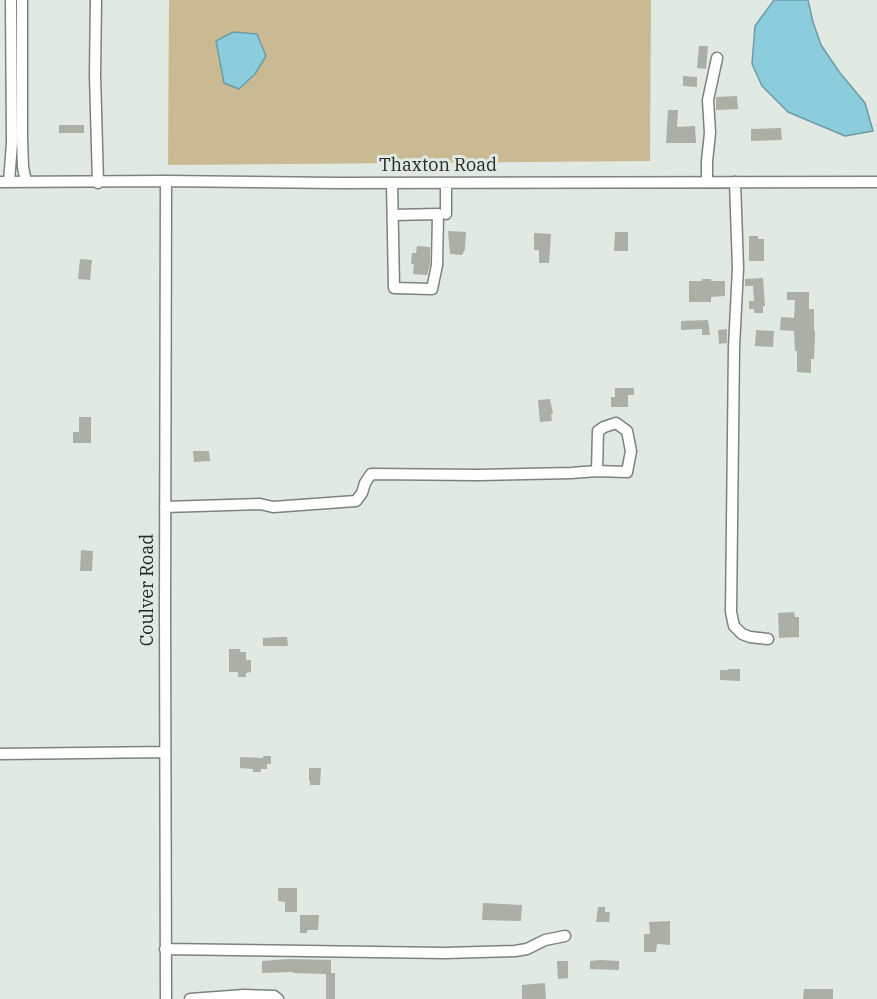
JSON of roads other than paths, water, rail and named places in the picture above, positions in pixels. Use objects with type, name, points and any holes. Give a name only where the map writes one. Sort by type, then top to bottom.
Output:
[{"type":"street","points":[[4,182],[12,143],[11,0]]},
{"type":"street","points":[[22,0],[22,137],[26,182]]},
{"type":"street","points":[[96,0],[95,75],[98,183]]},
{"type":"street","points":[[707,182],[710,133],[708,100],[717,58]]},
{"type":"street","name":"Coulver Road","points":[[166,181],[166,999]]},
{"type":"street","name":"Thaxton Road","points":[[4,182],[877,182]]},
{"type":"street","points":[[735,182],[738,268],[734,347],[731,612],[734,626],[742,634],[768,639]]},
{"type":"street","points":[[392,183],[394,288],[432,289],[447,214],[446,183]]},
{"type":"street","points":[[393,214],[447,214]]},
{"type":"street","points":[[165,507],[260,504],[273,507],[356,501],[371,474],[479,476],[597,471],[627,472],[631,451],[627,431],[616,423],[598,431],[597,471]]},
{"type":"street","points":[[0,754],[165,752]]},
{"type":"street","points":[[165,949],[515,951],[527,949],[545,940],[565,936]]},
{"type":"street","points":[[190,999],[244,995],[274,996],[278,999]]},
{"type":"water","points":[[774,0],[808,0],[821,45],[865,103],[873,131],[845,136],[788,112],[762,86],[752,64],[755,26]]},
{"type":"water","points":[[233,32],[257,34],[266,56],[255,74],[239,89],[224,83],[216,41]]}]
